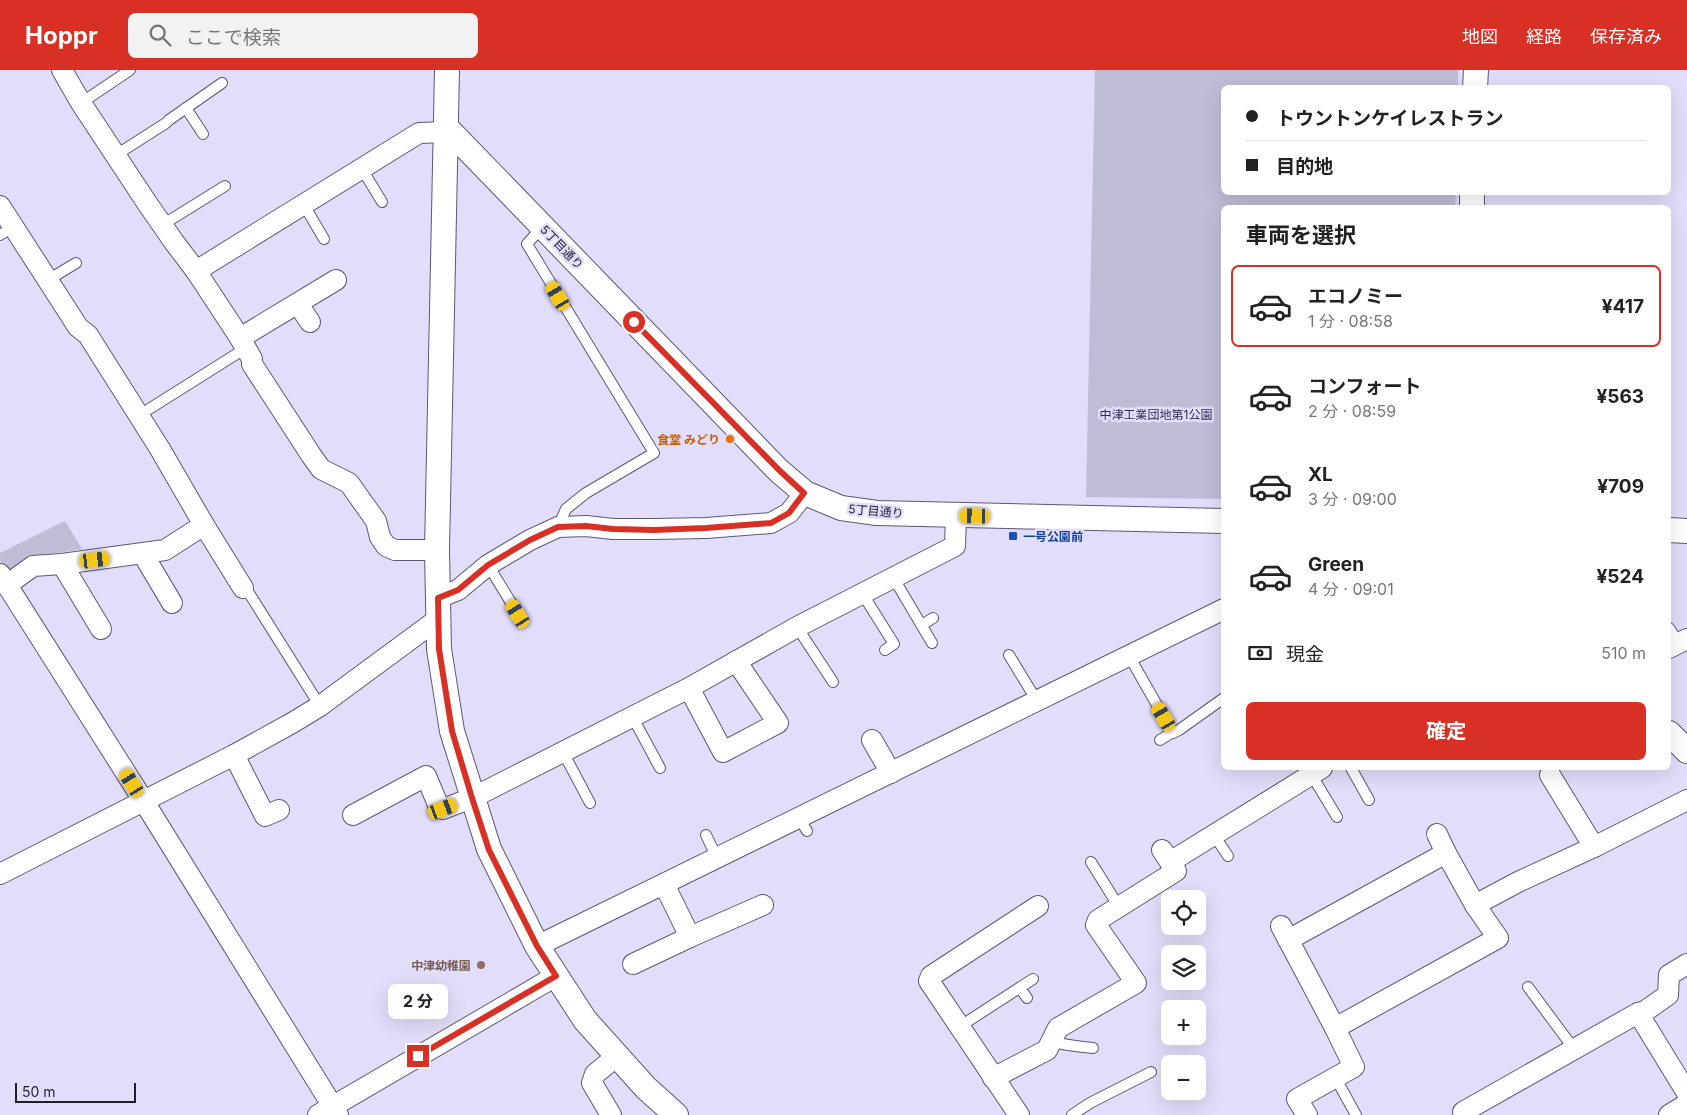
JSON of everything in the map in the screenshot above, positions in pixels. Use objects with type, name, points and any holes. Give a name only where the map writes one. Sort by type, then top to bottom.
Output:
[{"type":"street","points":[[62,70],[162,225],[196,271],[243,343],[252,358],[252,364],[321,469],[348,483],[376,520],[380,537],[386,546],[395,550],[437,550]]},
{"type":"street","points":[[447,70],[437,550],[439,649],[452,731],[489,850],[537,946],[585,1020],[646,1088],[676,1115]]},
{"type":"street","points":[[1475,85],[1476,70]]},
{"type":"street","points":[[196,271],[419,133],[446,129]]},
{"type":"street","name":"5丁目通り","points":[[446,129],[780,471],[804,493],[841,508],[877,513],[1221,521]]},
{"type":"street","points":[[0,206],[7,231],[48,280],[78,327],[88,336],[160,449],[243,588]]},
{"type":"street","points":[[243,343],[336,280]]},
{"type":"street","points":[[298,304],[310,322]]},
{"type":"street","points":[[0,874],[234,755],[320,706],[438,609],[488,565],[530,540],[558,527],[586,526],[654,530],[771,523],[789,513],[804,493]]},
{"type":"street","points":[[353,815],[426,776],[439,807],[443,809],[472,798],[688,688],[797,627],[955,546],[956,516]]},
{"type":"street","points":[[204,525],[165,550],[62,564],[33,566],[3,580],[143,800],[329,1112],[556,976]]},
{"type":"street","points":[[1671,530],[1687,530]]},
{"type":"street","points":[[146,553],[147,561],[172,603]]},
{"type":"street","points":[[62,564],[101,629]]},
{"type":"street","points":[[537,946],[717,858],[803,824],[847,800],[932,745],[979,722],[1037,700],[1221,610]]},
{"type":"street","points":[[688,688],[723,752],[778,723],[736,661]]},
{"type":"street","points":[[1671,735],[1687,751]]},
{"type":"street","points":[[872,740],[891,773]]},
{"type":"street","points":[[234,755],[265,816],[279,810]]},
{"type":"street","points":[[993,1078],[1047,1050],[1058,1028],[1136,983],[1096,925],[1098,920],[1176,871],[1166,856],[1214,835],[1316,771]]},
{"type":"street","points":[[1550,775],[1594,847]]},
{"type":"street","points":[[1475,905],[1518,882],[1594,847],[1687,800]]},
{"type":"street","points":[[1335,1028],[1502,944],[1475,905],[1437,834]]},
{"type":"street","points":[[1306,1115],[1297,1099],[1354,1067],[1284,933],[1446,853]]},
{"type":"street","points":[[664,884],[690,936]]},
{"type":"street","points":[[1019,1115],[929,981],[931,976],[998,937],[1039,907]]},
{"type":"street","points":[[644,964],[690,936],[755,913]]},
{"type":"street","points":[[1462,1114],[1574,1049],[1638,1013],[1645,1011],[1668,995],[1669,975],[1687,964]]},
{"type":"street","points":[[1638,1013],[1687,1093]]},
{"type":"street","points":[[611,1115],[592,1083],[595,1074],[618,1056]]},
{"type":"street","points":[[1669,1115],[1687,1104]]},
{"type":"lane","points":[[81,102],[130,70]]},
{"type":"lane","points":[[116,155],[166,124],[168,120],[222,83]]},
{"type":"lane","points":[[186,108],[203,134]]},
{"type":"lane","points":[[362,169],[382,202]]},
{"type":"lane","points":[[162,225],[225,186]]},
{"type":"lane","points":[[304,205],[324,239]]},
{"type":"lane","points":[[542,227],[527,244],[654,453],[586,493],[566,509],[558,527]]},
{"type":"lane","points":[[48,280],[76,263]]},
{"type":"lane","points":[[138,416],[243,343]]},
{"type":"lane","points":[[488,565],[518,614]]},
{"type":"lane","points":[[893,577],[932,643]]},
{"type":"lane","points":[[243,588],[247,590],[320,706]]},
{"type":"lane","points":[[862,593],[894,644],[885,650]]},
{"type":"lane","points":[[922,625],[933,618]]},
{"type":"lane","points":[[797,627],[834,682]]},
{"type":"lane","points":[[1010,655],[1037,700]]},
{"type":"lane","points":[[1129,656],[1173,732]]},
{"type":"lane","points":[[1160,740],[1179,730],[1221,700]]},
{"type":"lane","points":[[632,716],[660,768]]},
{"type":"lane","points":[[563,752],[590,803]]},
{"type":"lane","points":[[1352,770],[1369,800]]},
{"type":"lane","points":[[1316,771],[1337,817]]},
{"type":"lane","points":[[706,835],[717,858]]},
{"type":"lane","points":[[1214,835],[1228,856]]},
{"type":"lane","points":[[1091,862],[1119,907]]},
{"type":"lane","points":[[959,1027],[1033,980]]},
{"type":"lane","points":[[1528,987],[1574,1049]]},
{"type":"lane","points":[[1020,988],[1027,998]]},
{"type":"lane","points":[[1051,1041],[1063,1045],[1093,1048]]},
{"type":"lane","points":[[1072,1115],[1107,1094],[1151,1072]]},
{"type":"lane","points":[[1335,1077],[1356,1115]]},
{"type":"lane","points":[[1107,1094],[1112,1104]]},
{"type":"green space","name":"中津工業団地第1公園","points":[[1095,70],[1458,70],[1458,85],[1221,85],[1221,195],[1456,195],[1455,205],[1221,205],[1221,499],[1086,497]]},
{"type":"green space","points":[[65,521],[82,549],[30,557],[7,571],[0,561],[0,553]]},
{"type":"place","name":"食堂 みどり","points":[[730,439]]},
{"type":"place","name":"一号公園前","points":[[1013,536]]},
{"type":"place","name":"中津幼稚園","points":[[481,965]]},
{"type":"route","points":[[418,1056],[556,976],[537,946],[489,850],[472,798],[452,731],[439,649],[438,598],[458,590],[488,565],[530,540],[558,527],[586,526],[654,530],[771,523],[789,513],[804,493],[780,471],[634,322]]}]
